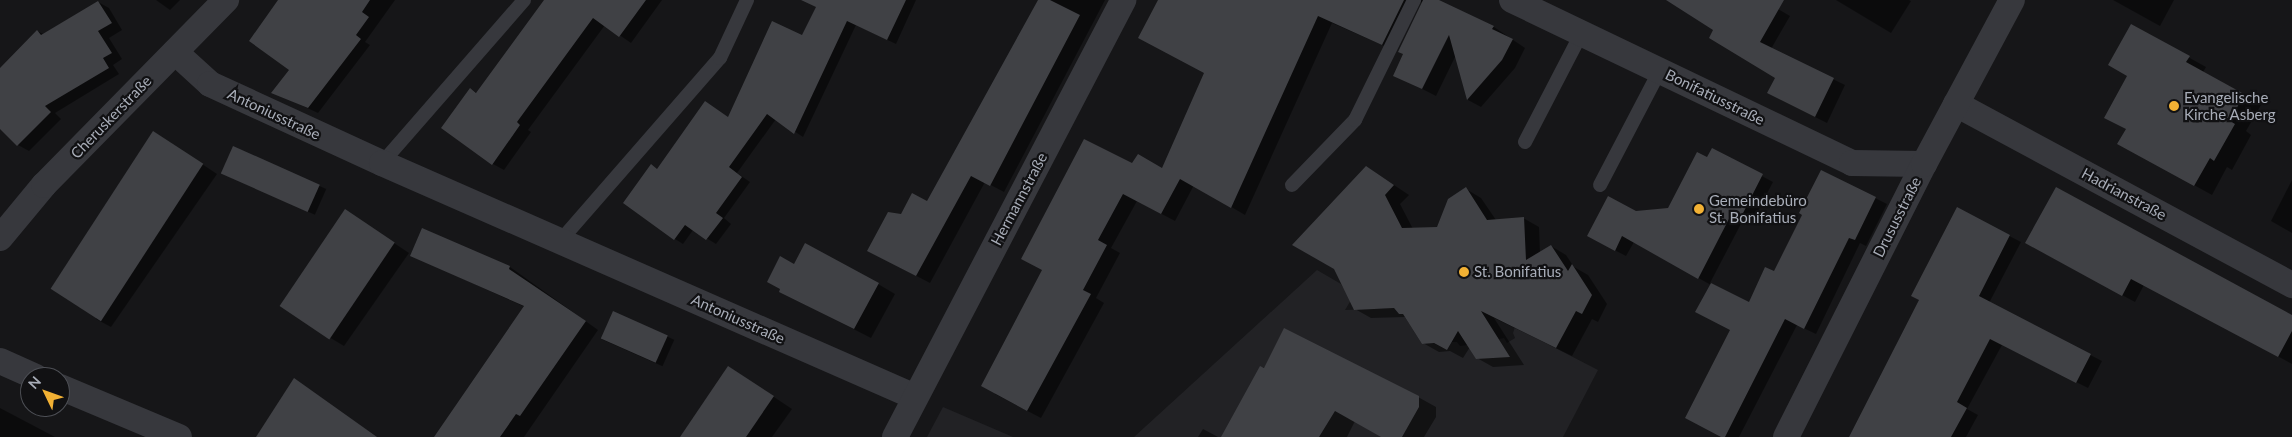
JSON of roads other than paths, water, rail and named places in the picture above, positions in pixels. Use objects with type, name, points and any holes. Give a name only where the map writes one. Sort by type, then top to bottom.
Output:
[{"type":"street","name":"Cheruskerstraße","points":[[0,238],[44,185],[226,0]]},
{"type":"street","name":"Hermannstraße","points":[[895,437],[1123,0]]},
{"type":"street","name":"Bonifatiusstraße","points":[[1512,0],[1852,163],[1924,164]]},
{"type":"street","name":"Drususstraße","points":[[1786,437],[1924,164],[2012,0]]},
{"type":"street","name":"Antoniusstraße","points":[[175,52],[210,84],[382,163],[915,397]]},
{"type":"street","name":"Hadrianstraße","points":[[1956,104],[2292,285]]},
{"type":"street","points":[[0,361],[20,370]]},
{"type":"street","points":[[70,391],[179,437]]},
{"type":"lane","points":[[382,163],[524,0]]},
{"type":"lane","points":[[561,240],[720,58],[747,0]]},
{"type":"lane","points":[[1292,185],[1355,120],[1414,0]]},
{"type":"lane","points":[[1525,142],[1582,32]]},
{"type":"lane","points":[[1600,185],[1660,70]]},
{"type":"place","name":"Evangelische Kirche Asberg","points":[[2174,106]]},
{"type":"place","name":"Gemeindebüro St. Bonifatius","points":[[1699,209]]},
{"type":"place","name":"St. Bonifatius","points":[[1464,272]]}]
